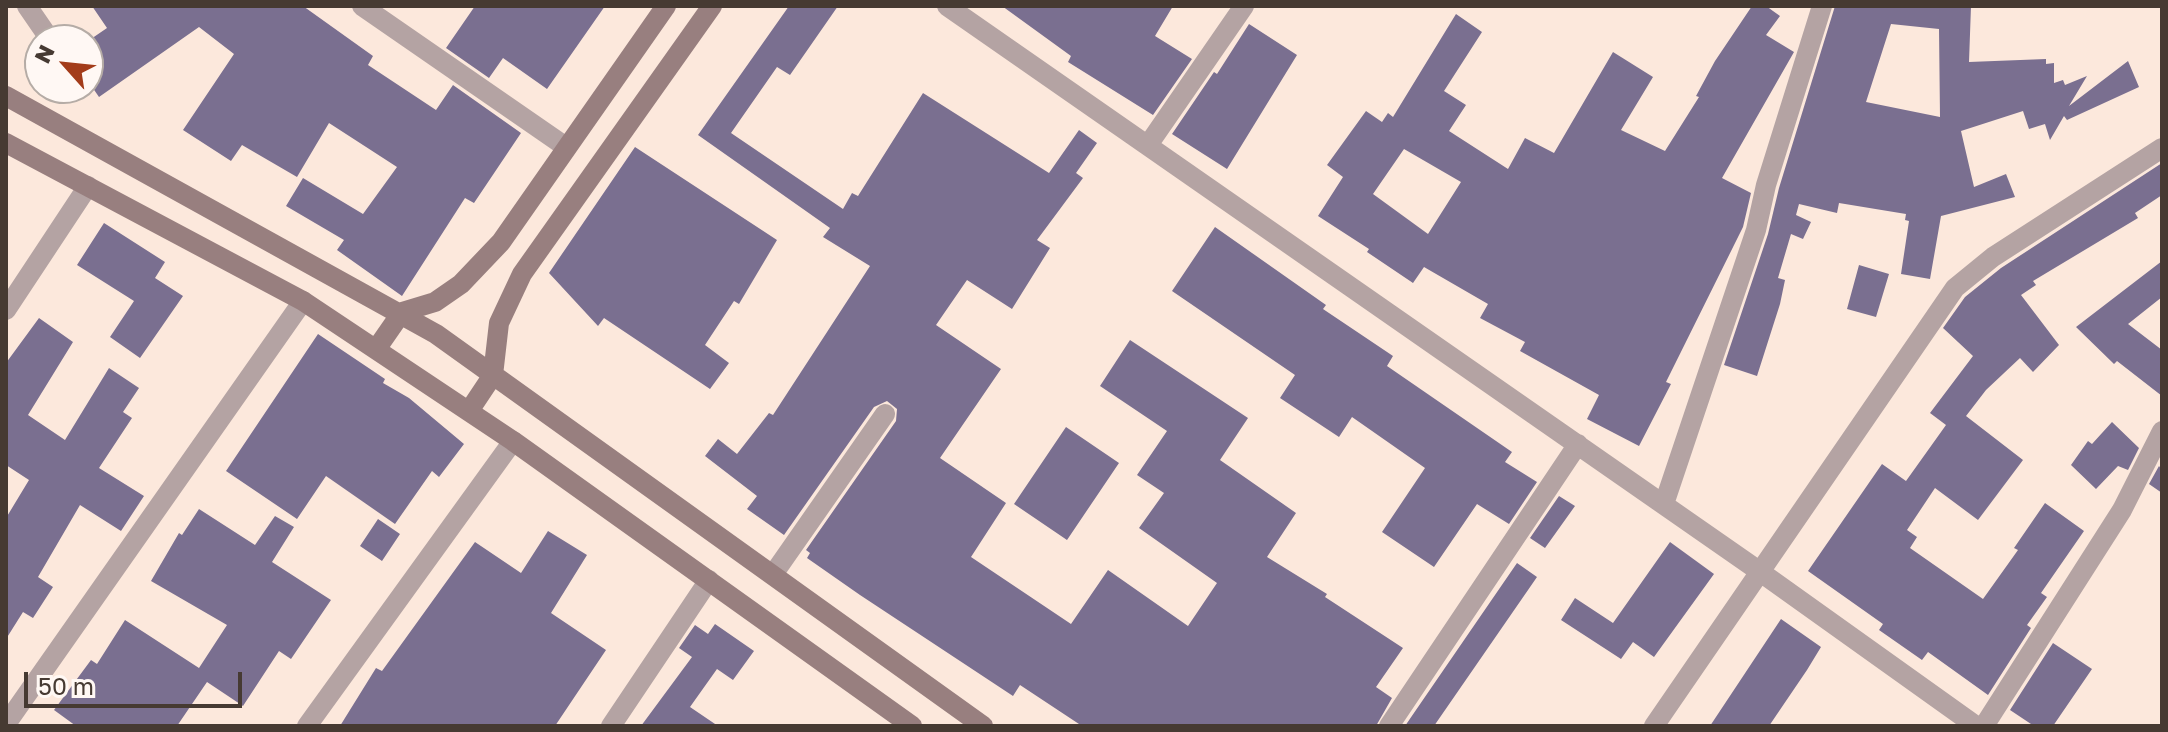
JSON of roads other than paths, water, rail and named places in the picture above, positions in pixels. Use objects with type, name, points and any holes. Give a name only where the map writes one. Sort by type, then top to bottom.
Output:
[{"type":"street","points":[[27,6],[39,24]]},
{"type":"street","points":[[362,6],[566,147]]},
{"type":"street","points":[[377,348],[402,312],[435,302],[461,284],[501,242],[666,6]]},
{"type":"street","points":[[469,411],[493,375],[499,323],[522,274],[712,6]]},
{"type":"street","points":[[947,6],[1664,504],[1976,726]]},
{"type":"street","points":[[1148,145],[1244,6]]},
{"type":"street","points":[[1664,504],[1756,230],[1766,185],[1822,6]]},
{"type":"street","points":[[6,96],[402,312],[774,573],[983,726]]},
{"type":"street","points":[[6,143],[303,301],[377,348],[709,580],[903,723]]},
{"type":"street","points":[[1654,726],[1955,288],[1993,257],[2162,148]]},
{"type":"street","points":[[6,310],[88,186]]},
{"type":"street","points":[[6,724],[303,301]]},
{"type":"street","points":[[774,573],[885,414]]},
{"type":"street","points":[[1984,726],[2122,510],[2162,431]]},
{"type":"street","points":[[307,726],[513,441]]},
{"type":"street","points":[[1389,726],[1578,444]]},
{"type":"street","points":[[611,726],[709,580]]}]
